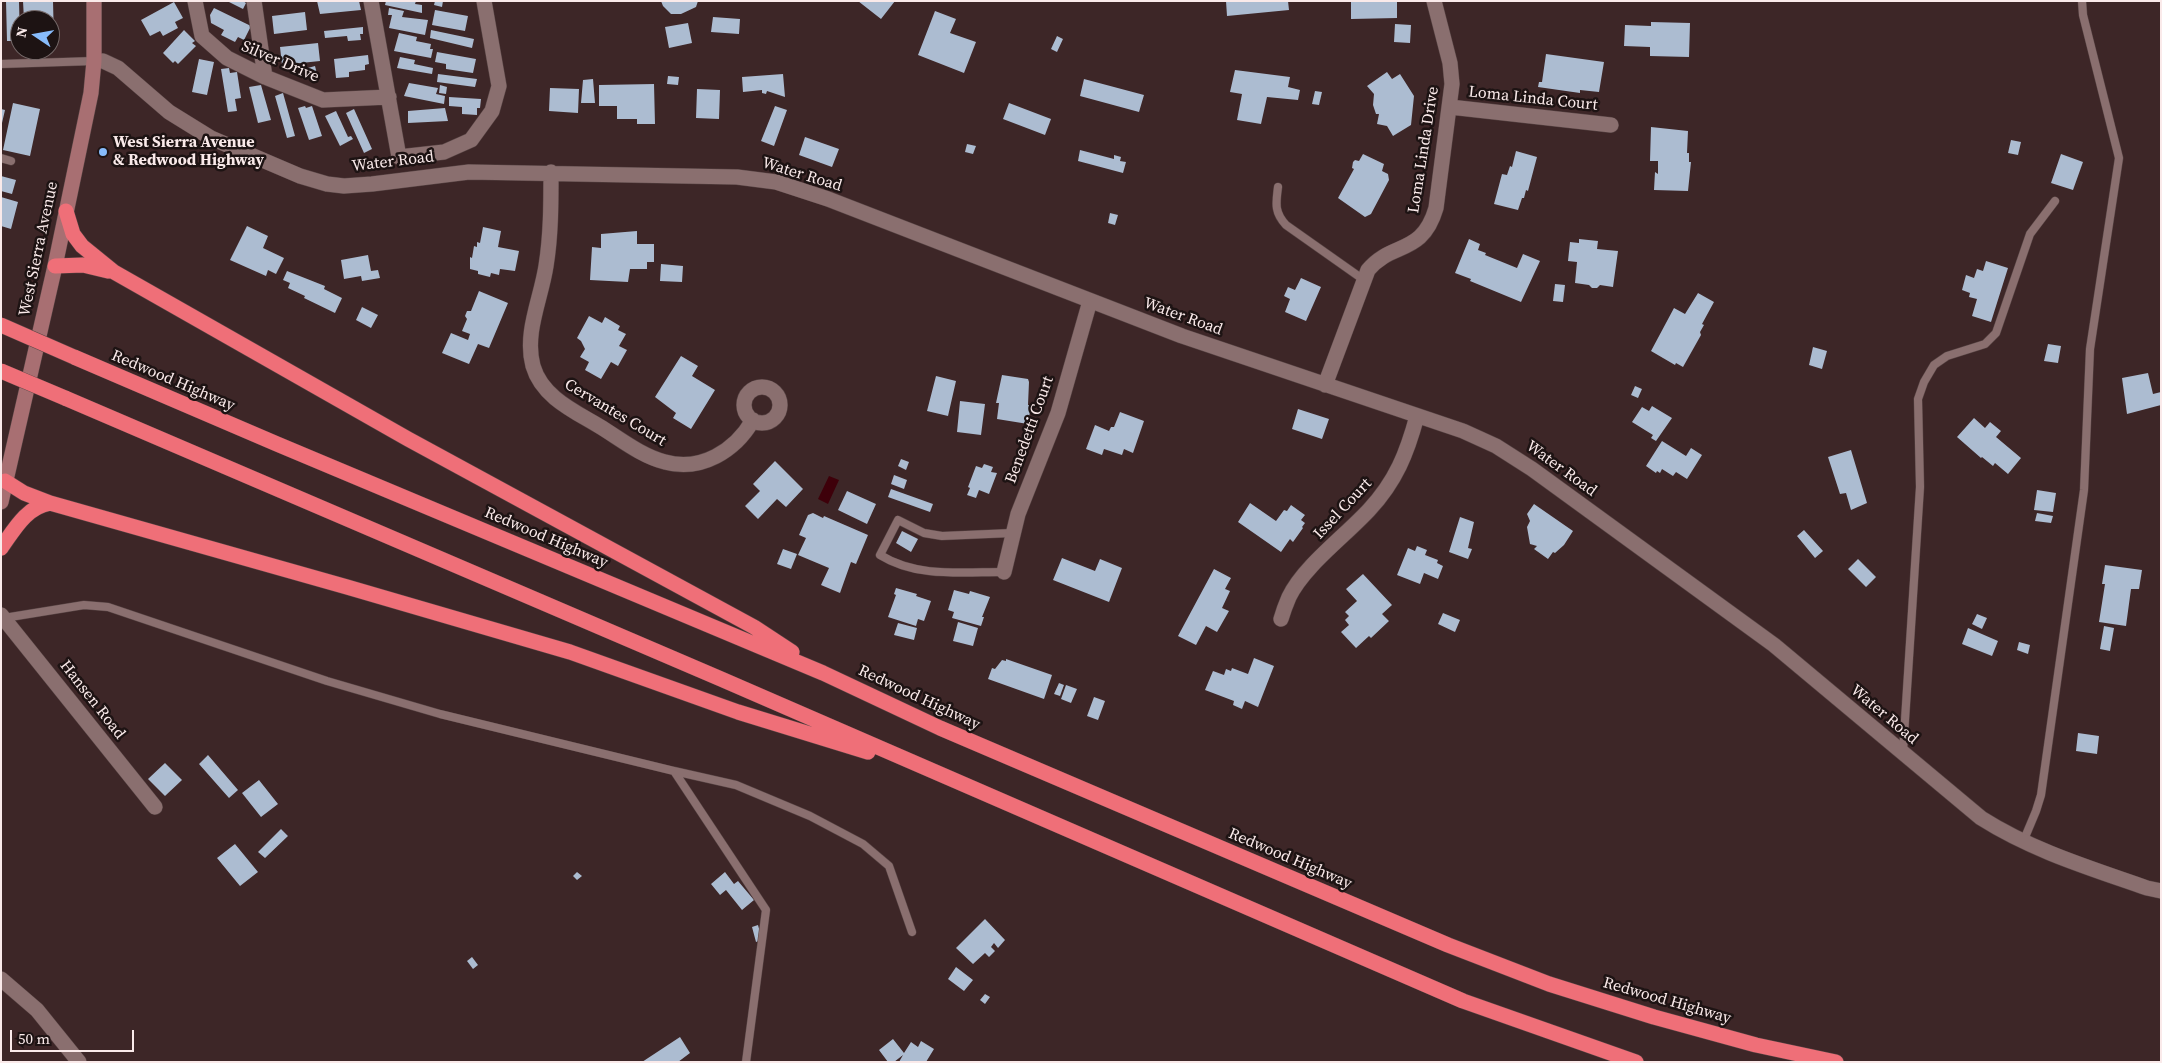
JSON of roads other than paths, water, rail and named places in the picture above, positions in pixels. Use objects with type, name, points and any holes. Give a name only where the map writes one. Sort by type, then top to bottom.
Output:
[{"type":"highway","points":[[66,211],[74,234],[82,246],[114,272],[417,444],[754,627],[822,672]]},
{"type":"highway","points":[[55,266],[83,265],[114,272]]},
{"type":"highway","name":"Redwood Highway","points":[[1,325],[295,452],[822,672],[949,732],[1448,945],[1550,984],[1654,1017],[1756,1045],[1836,1062]]},
{"type":"highway","points":[[1,371],[1463,1001],[1636,1062]]},
{"type":"highway","points":[[3,480],[24,493],[50,504],[570,652],[738,712],[941,775]]},
{"type":"highway","points":[[1,548],[26,515],[36,507],[50,504]]},
{"type":"main road","name":"West Sierra Avenue","points":[[1,502],[3,480],[55,266],[90,93],[94,61],[94,1]]},
{"type":"street","name":"Silver Drive","points":[[195,1],[202,36],[227,58],[265,77],[323,100],[389,97]]},
{"type":"street","points":[[254,1],[265,77]]},
{"type":"street","points":[[371,1],[398,157],[444,152],[471,140],[492,112],[500,86],[484,1]]},
{"type":"street","name":"Loma Linda Drive","points":[[1324,385],[1368,270],[1380,259],[1416,242],[1429,227],[1433,219],[1452,84],[1450,63],[1434,1]]},
{"type":"street","name":"Water Road","points":[[94,61],[110,63],[118,68],[169,112],[211,138],[300,176],[327,184],[372,184],[469,172],[737,176],[776,182],[828,199],[1182,336],[1480,438],[1520,460],[1774,646],[1982,818],[2023,842],[2110,875],[2161,891]]},
{"type":"street","name":"Loma Linda Court","points":[[1450,107],[1611,125]]},
{"type":"street","name":"Cervantes Court","points":[[552,172],[548,245],[543,281],[532,327],[530,352],[539,380],[549,393],[573,410],[652,458],[674,464],[697,463],[724,453],[736,444],[753,420]]},
{"type":"street","name":"Benedetti Court","points":[[1004,572],[1012,533],[1058,413],[1090,301]]},
{"type":"street","name":"Issel Court","points":[[1280,619],[1290,596],[1303,576],[1370,509],[1392,481],[1407,452],[1417,416]]},
{"type":"street","name":"Hansen Road","points":[[2,616],[155,807]]},
{"type":"street","points":[[1,979],[37,1010],[79,1062]]},
{"type":"lane","points":[[2023,842],[2041,795],[2084,490],[2090,349],[2119,158],[2083,15],[2082,1]]},
{"type":"lane","points":[[1,64],[94,61]]},
{"type":"lane","points":[[1,158],[11,161]]},
{"type":"lane","points":[[1278,187],[1275,206],[1278,217],[1286,225],[1364,280]]},
{"type":"lane","points":[[1903,753],[1920,487],[1918,399],[1924,382],[1934,365],[1947,356],[1985,344],[1996,333],[2030,234],[2055,201]]},
{"type":"lane","points":[[1004,572],[931,572],[908,568],[880,555],[898,520],[924,533],[942,536],[1012,533]]},
{"type":"lane","points":[[2,616],[84,605],[108,607],[327,681],[393,701],[494,728],[736,785],[810,816],[863,844],[889,866],[912,932]]},
{"type":"lane","points":[[674,771],[766,910],[746,1062]]},
{"type":"place","name":"West Sierra Avenue & Redwood Highway","points":[[103,152]]}]
